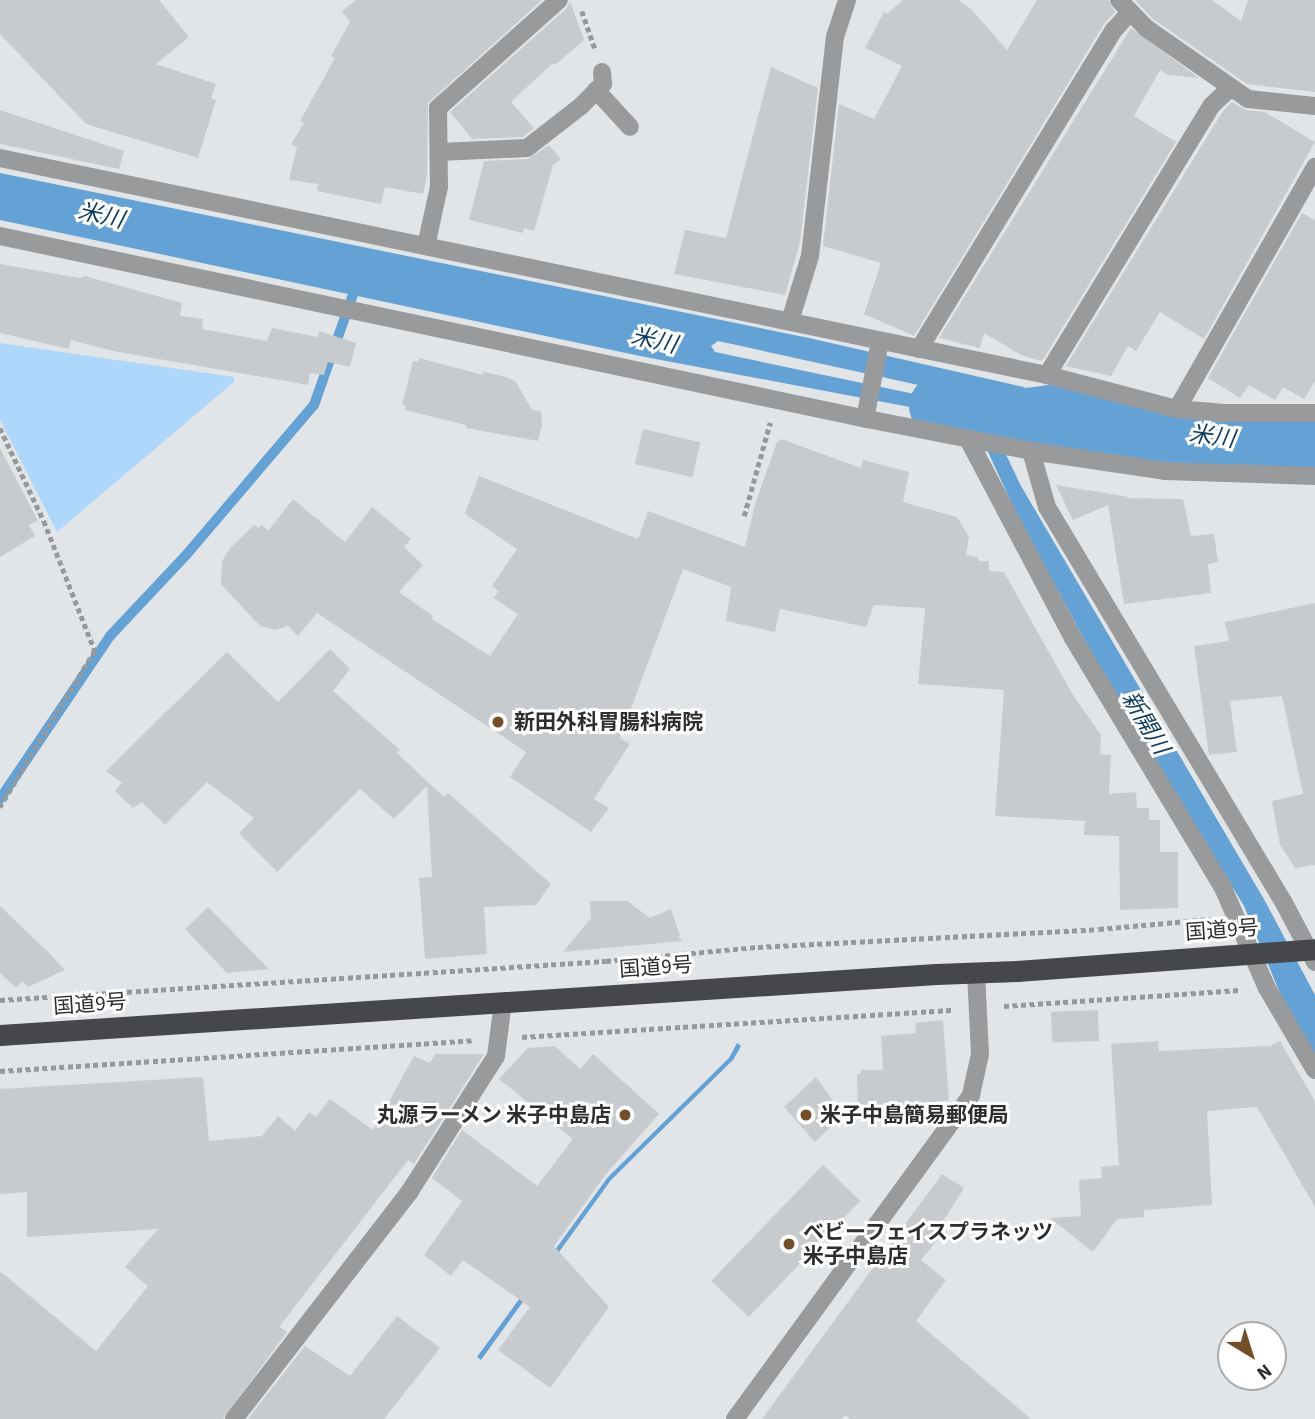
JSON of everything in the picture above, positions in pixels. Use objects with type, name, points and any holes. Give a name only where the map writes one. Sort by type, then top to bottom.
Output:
[{"type":"highway","name":"国道9号","points":[[0,1035],[976,974],[1254,952],[1309,952]]},
{"type":"street","points":[[426,246],[439,187],[438,108],[559,0]]},
{"type":"street","points":[[790,321],[810,256],[835,37],[847,0]]},
{"type":"street","points":[[919,349],[1114,30],[1124,6],[1146,29],[1248,99],[1315,106]]},
{"type":"street","points":[[439,152],[527,148],[582,106],[603,84],[602,72]]},
{"type":"street","points":[[1047,375],[1212,105],[1230,88]]},
{"type":"street","points":[[596,90],[630,127]]},
{"type":"street","points":[[0,158],[790,321],[879,346],[919,349],[1047,375],[1177,409],[1225,413],[1315,413]]},
{"type":"street","points":[[1177,409],[1315,167]]},
{"type":"street","points":[[0,236],[866,411],[968,439],[1031,451],[1165,471],[1315,476]]},
{"type":"street","points":[[866,411],[879,346]]},
{"type":"street","points":[[968,439],[1073,638],[1238,916],[1267,988],[1315,1070]]},
{"type":"street","points":[[1031,451],[1047,507],[1283,901],[1309,952]]},
{"type":"street","points":[[735,1419],[971,1095],[980,1054],[976,974]]},
{"type":"street","points":[[234,1419],[410,1191],[496,1056],[503,1002]]},
{"type":"path","points":[[578,0],[602,72]]},
{"type":"path","points":[[744,516],[771,418]]},
{"type":"path","points":[[0,428],[44,521],[95,650],[0,807]]},
{"type":"path","points":[[0,1000],[1238,916]]},
{"type":"path","points":[[1015,932],[1016,939]]},
{"type":"path","points":[[933,936],[934,945]]},
{"type":"path","points":[[996,1007],[1267,988]]},
{"type":"path","points":[[939,1003],[940,1011]]},
{"type":"path","points":[[522,1037],[957,1009]]},
{"type":"path","points":[[0,1071],[477,1040]]},
{"type":"shaded area","points":[[0,343],[234,377],[234,382],[57,532],[0,420]]},
{"type":"water","name":"新開川","points":[[0,173],[809,338],[1024,387],[1021,407],[1010,402],[996,402],[718,341],[711,346],[715,352],[967,405],[1014,412],[1020,412],[1021,408],[1019,420],[1016,420],[1015,426],[991,423],[1021,486],[1265,901],[1315,995],[1315,1054],[1282,998],[1244,906],[1105,678],[1016,513],[973,419],[640,356],[0,220]]},
{"type":"water","points":[[737,1043],[741,1046],[733,1060],[611,1180],[481,1360],[477,1357],[608,1177],[729,1058]]},
{"type":"building","points":[[0,0],[159,0],[189,37],[156,64],[216,84],[211,98],[216,100],[198,158],[86,124],[0,34]]},
{"type":"building","points":[[356,0],[542,0],[428,103],[427,176],[423,194],[385,187],[381,204],[317,191],[318,184],[289,180],[297,147],[291,144],[304,123],[300,121],[335,58],[331,56],[350,22],[342,11]]},
{"type":"building","points":[[903,0],[959,0],[972,10],[1007,50],[1037,0],[1108,0],[1115,12],[1104,24],[914,336],[864,314],[881,263],[823,246],[839,104],[874,119],[902,66],[865,48],[884,12],[887,14]]},
{"type":"building","points":[[1135,0],[1212,0],[1241,21],[1248,0],[1315,0],[1315,92],[1247,84],[1153,19]]},
{"type":"building","points":[[570,1],[584,40],[555,65],[553,63],[511,102],[534,128],[523,137],[472,139],[450,112],[567,8]]},
{"type":"building","points":[[1131,28],[1199,78],[1168,75],[1160,70],[1134,116],[1176,142],[1042,361],[1021,355],[984,333],[980,348],[939,338]]},
{"type":"building","points":[[771,67],[818,88],[800,242],[785,295],[674,274],[685,230],[726,238]]},
{"type":"building","points":[[1232,102],[1246,110],[1265,112],[1315,142],[1204,339],[1160,312],[1136,351],[1128,346],[1111,376],[1066,366],[1223,111]]},
{"type":"building","points":[[0,110],[124,151],[119,169],[0,144]]},
{"type":"building","points":[[549,145],[561,159],[553,165],[534,231],[524,228],[523,233],[469,220],[484,161],[528,159]]},
{"type":"building","points":[[1302,213],[1315,220],[1315,381],[1304,399],[1283,387],[1275,400],[1249,385],[1240,398],[1208,378]]},
{"type":"building","points":[[0,264],[80,278],[85,276],[182,303],[180,316],[203,319],[202,329],[267,341],[272,328],[318,337],[319,331],[356,343],[350,367],[328,362],[324,375],[310,373],[308,385],[113,351],[71,340],[69,349],[0,333]]},
{"type":"building","points":[[419,358],[483,375],[483,372],[507,377],[516,382],[532,410],[541,411],[542,426],[538,441],[466,428],[466,425],[405,410],[406,406],[402,405],[413,361],[418,362]]},
{"type":"building","points":[[643,429],[700,442],[692,477],[635,464]]},
{"type":"building","points":[[781,439],[861,468],[863,460],[909,472],[903,502],[957,517],[969,537],[966,555],[978,557],[978,561],[989,561],[989,571],[1004,572],[1073,695],[1101,735],[1100,754],[1111,755],[1109,794],[1136,792],[1137,808],[1149,808],[1149,820],[1160,820],[1160,852],[1178,852],[1178,908],[1120,910],[1119,836],[1084,835],[1085,821],[995,816],[1004,690],[918,684],[925,608],[874,605],[866,627],[780,609],[775,632],[726,621],[731,587],[683,569],[620,738],[630,744],[594,799],[609,808],[591,832],[510,777],[526,752],[317,613],[298,636],[288,626],[275,630],[260,626],[221,584],[222,561],[231,547],[254,525],[259,528],[262,525],[268,531],[293,499],[345,542],[372,507],[411,539],[404,547],[423,565],[399,592],[433,616],[432,619],[490,656],[518,614],[494,598],[498,591],[492,586],[517,549],[465,514],[479,476],[638,539],[648,511],[745,547],[755,504],[777,442]]},
{"type":"building","points":[[0,448],[38,521],[29,525],[35,536],[0,557]]},
{"type":"building","points":[[1056,485],[1129,497],[1125,498],[1183,499],[1191,536],[1214,534],[1218,562],[1208,564],[1211,593],[1124,604],[1108,505],[1073,520]]},
{"type":"building","points":[[1315,603],[1315,865],[1295,868],[1280,845],[1272,801],[1303,794],[1282,696],[1230,701],[1237,752],[1209,755],[1194,646],[1229,641],[1225,622]]},
{"type":"building","points":[[330,649],[350,669],[333,691],[400,750],[397,753],[444,797],[448,793],[551,884],[536,905],[484,907],[487,954],[425,959],[419,878],[432,877],[427,786],[394,819],[360,789],[277,872],[239,833],[254,818],[207,782],[165,825],[142,802],[133,808],[115,791],[122,783],[106,771],[227,652],[278,702]]},
{"type":"building","points":[[590,901],[627,901],[650,918],[671,909],[680,936],[678,937],[683,941],[563,952],[591,918]]},
{"type":"building","points":[[0,906],[65,970],[28,987],[22,981],[16,988],[0,973]]},
{"type":"building","points":[[208,907],[269,969],[227,973],[185,929]]},
{"type":"building","points":[[1098,1010],[1099,1041],[1052,1043],[1051,1012]]},
{"type":"building","points":[[943,1020],[949,1100],[895,1106],[895,1109],[888,1111],[858,1112],[857,1074],[861,1074],[861,1070],[883,1070],[881,1036],[916,1033],[915,1023]]},
{"type":"building","points":[[1158,1041],[1159,1051],[1270,1046],[1280,1041],[1315,1101],[1315,1207],[1257,1107],[1207,1111],[1212,1205],[1144,1210],[1144,1217],[1117,1219],[1093,1252],[1050,1218],[1081,1216],[1079,1180],[1102,1178],[1101,1167],[1119,1165],[1111,1044]]},
{"type":"building","points":[[555,1046],[580,1069],[593,1054],[659,1114],[606,1174],[554,1246],[609,1307],[550,1388],[498,1350],[530,1307],[463,1260],[451,1276],[424,1255],[462,1201],[432,1178],[462,1130],[537,1186],[573,1139],[499,1079],[528,1048]]},
{"type":"building","points":[[435,1054],[484,1054],[414,1164],[408,1160],[279,1327],[287,1332],[223,1419],[0,1419],[0,1271],[96,1351],[148,1286],[125,1267],[158,1229],[27,1237],[27,1192],[0,1194],[0,1089],[203,1077],[209,1141],[262,1136],[278,1116],[295,1131],[309,1112],[316,1117],[330,1099],[373,1130],[414,1056],[430,1063]]},
{"type":"building","points":[[816,1077],[843,1115],[815,1142],[784,1107]]},
{"type":"building","points":[[823,1165],[860,1201],[749,1317],[711,1281]]},
{"type":"building","points":[[942,1174],[964,1188],[934,1236],[938,1239],[921,1260],[946,1280],[916,1321],[1031,1419],[850,1419],[845,1415],[842,1419],[762,1419]]},
{"type":"building","points":[[397,1316],[440,1348],[384,1419],[248,1419],[305,1346],[350,1376]]},
{"type":"waterway","points":[[0,799],[110,636],[187,554],[314,405],[357,283]]},
{"type":"waterway","name":"米川","points":[[939,406],[978,414],[1027,418],[1050,415],[1197,438],[1261,444],[1315,440]]},
{"type":"place","name":"新田外科胃腸科病院","points":[[498,722]]},
{"type":"place","name":"丸源ラーメン 米子中島店","points":[[625,1115]]},
{"type":"place","name":"米子中島簡易郵便局","points":[[806,1115]]},
{"type":"place","name":"ベビーフェイスプラネッツ 米子中島店","points":[[789,1244]]}]
